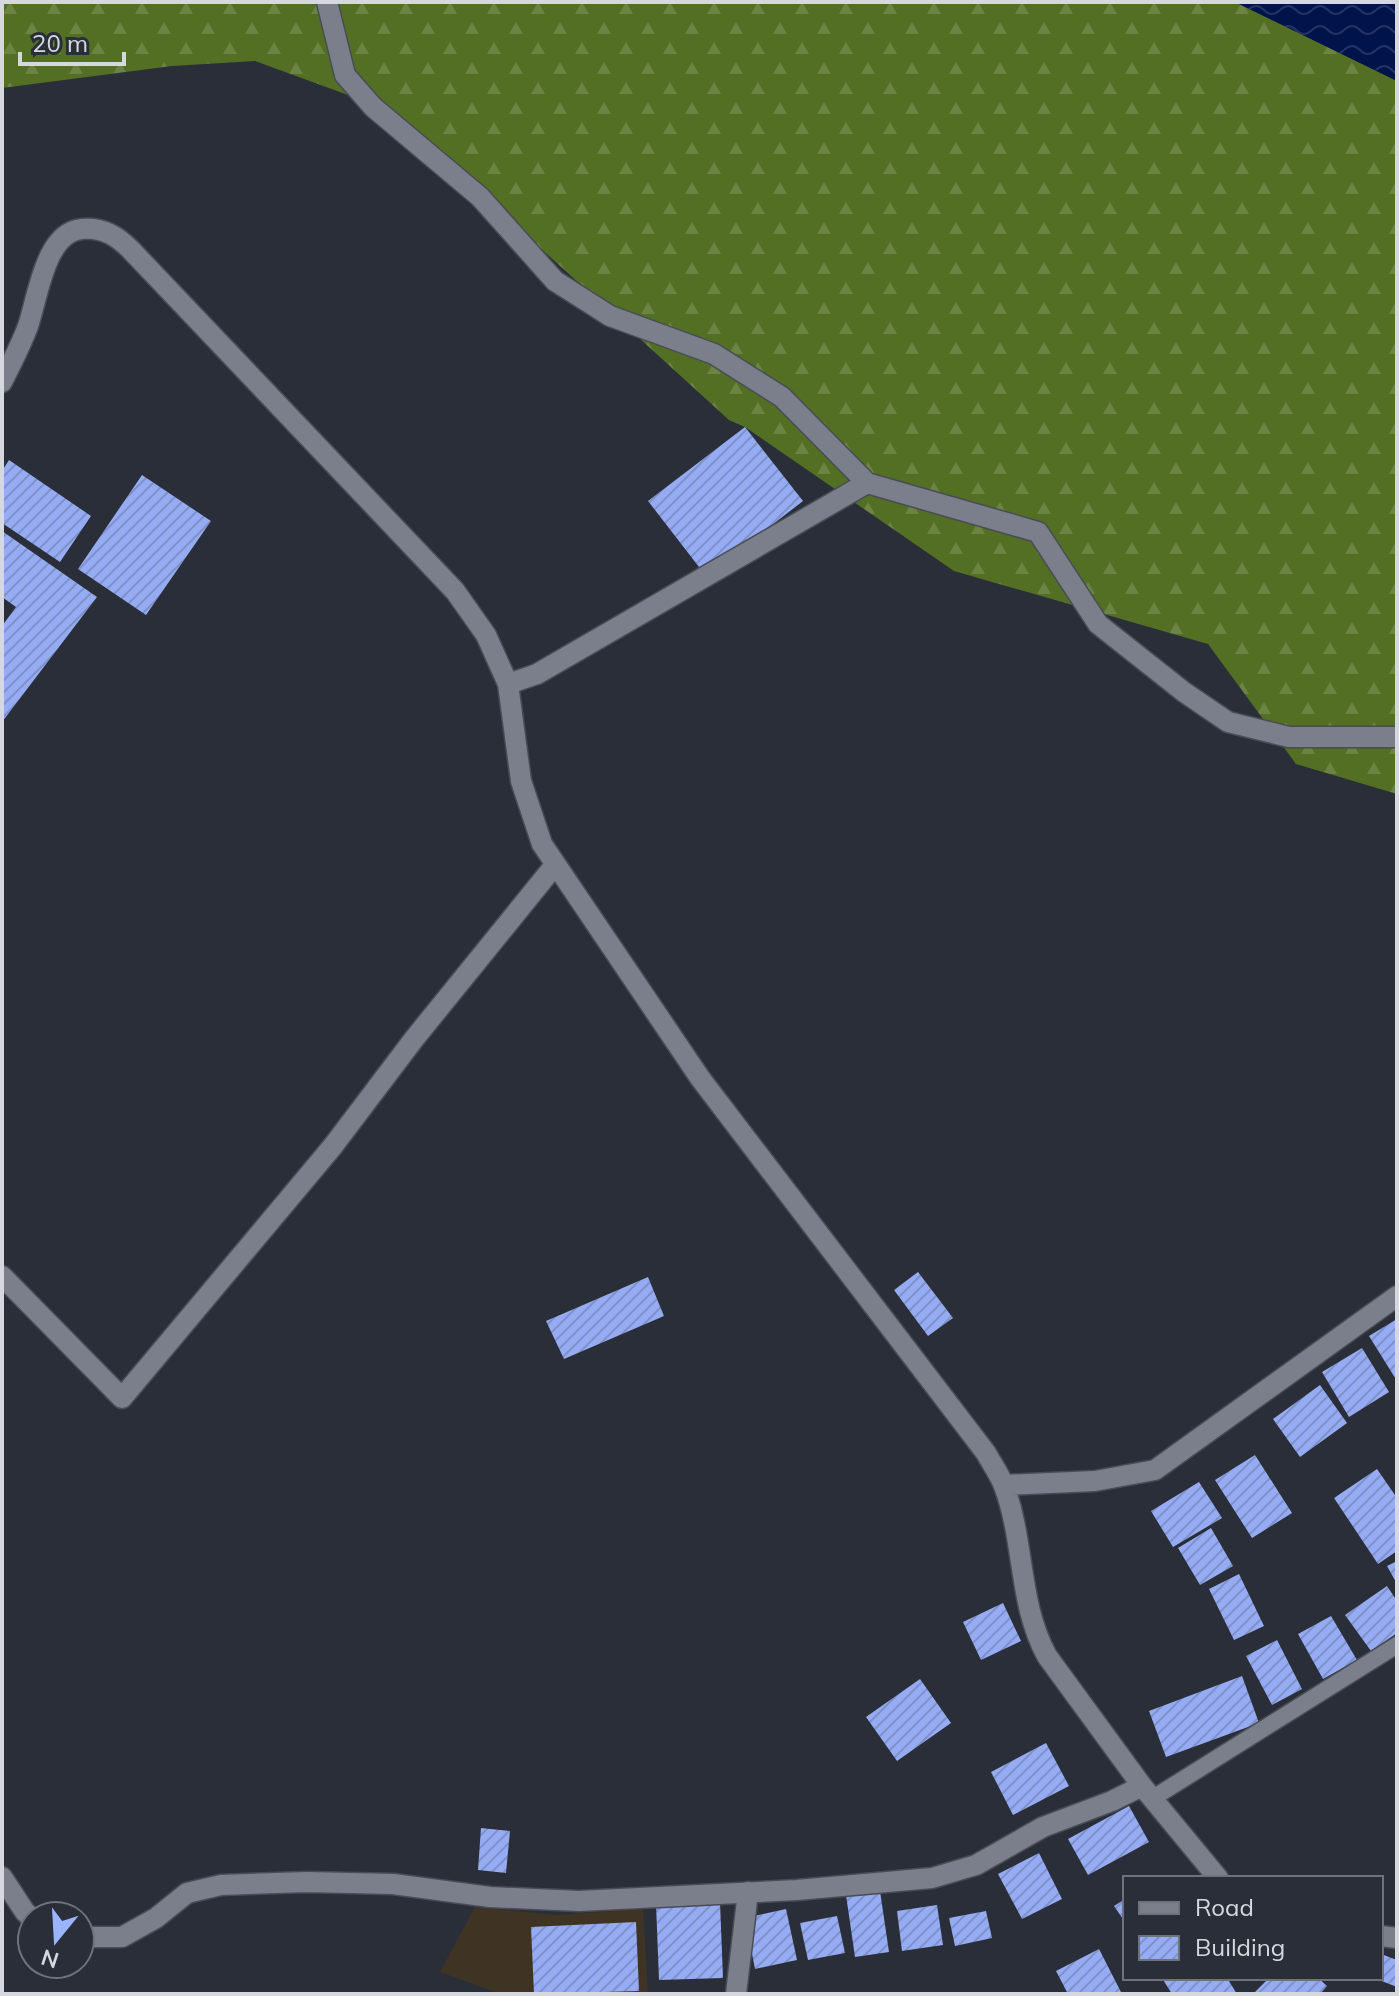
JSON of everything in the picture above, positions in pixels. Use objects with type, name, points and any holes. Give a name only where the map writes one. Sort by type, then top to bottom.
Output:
[{"type":"street","points":[[327,2],[345,75],[373,107],[480,197],[555,281],[610,316],[714,354],[782,397],[867,483],[1038,532],[1098,624],[1184,692],[1228,722],[1289,737],[1397,737]]},
{"type":"street","points":[[2,382],[27,328],[57,241],[76,229],[108,232],[131,250],[455,591],[486,635],[508,684],[521,781],[542,844],[682,1053],[986,1453],[1004,1485],[1027,1604],[1047,1656],[1147,1792],[1216,1876]]},
{"type":"street","points":[[508,684],[537,674],[867,483]]},
{"type":"street","points":[[2,1276],[122,1398],[333,1146],[414,1039],[555,865]]},
{"type":"street","points":[[1004,1485],[1095,1481],[1155,1470],[1397,1296]]},
{"type":"street","points":[[96,1937],[122,1937],[156,1918],[187,1893],[221,1885],[307,1882],[393,1884],[490,1897],[579,1901],[886,1884],[954,1873],[976,1865],[1043,1827],[1112,1801],[1147,1792]]},
{"type":"street","points":[[2,1877],[17,1900]]},
{"type":"street","points":[[736,1994],[748,1892]]},
{"type":"lane","points":[[1147,1792],[1397,1645]]},
{"type":"shaded area","points":[[475,1907],[557,1915],[643,1909],[648,1994],[501,1994],[440,1972]]},
{"type":"green space","points":[[2,2],[1235,2],[1397,81],[1397,794],[1296,764],[1208,644],[954,571],[745,427],[729,420],[389,110],[255,61],[172,66],[2,88]]},
{"type":"water","points":[[1397,2],[1397,81],[1237,3]]},
{"type":"building","points":[[745,427],[803,501],[706,576],[648,501]]},
{"type":"building","points":[[9,460],[91,516],[60,562],[2,523],[2,471]]},
{"type":"building","points":[[142,475],[211,521],[146,615],[78,569]]},
{"type":"building","points":[[2,531],[97,597],[2,722],[2,626],[16,607],[2,597]]},
{"type":"building","points":[[918,1272],[953,1318],[928,1336],[894,1290]]},
{"type":"building","points":[[648,1277],[664,1316],[564,1359],[546,1321]]},
{"type":"building","points":[[1397,1319],[1397,1381],[1369,1336]]},
{"type":"building","points":[[1362,1348],[1389,1392],[1349,1417],[1322,1372]]},
{"type":"building","points":[[1320,1385],[1347,1423],[1300,1457],[1273,1419]]},
{"type":"building","points":[[1255,1455],[1292,1513],[1252,1538],[1215,1480]]},
{"type":"building","points":[[1377,1469],[1397,1498],[1397,1551],[1378,1564],[1334,1498]]},
{"type":"building","points":[[1199,1482],[1222,1518],[1173,1547],[1151,1511]]},
{"type":"building","points":[[1211,1528],[1233,1566],[1200,1585],[1178,1548]]},
{"type":"building","points":[[1397,1561],[1397,1584],[1387,1566]]},
{"type":"building","points":[[1239,1574],[1264,1626],[1234,1640],[1209,1589]]},
{"type":"building","points":[[1387,1586],[1397,1601],[1397,1633],[1371,1651],[1345,1615]]},
{"type":"building","points":[[1003,1603],[1021,1641],[981,1660],[963,1622]]},
{"type":"building","points":[[1331,1616],[1357,1660],[1323,1679],[1298,1634]]},
{"type":"building","points":[[1277,1640],[1302,1689],[1272,1705],[1246,1656]]},
{"type":"building","points":[[1242,1676],[1259,1723],[1166,1757],[1149,1711]]},
{"type":"building","points":[[920,1679],[951,1723],[897,1761],[866,1717]]},
{"type":"building","points":[[1046,1743],[1069,1786],[1013,1815],[991,1772]]},
{"type":"building","points":[[1129,1806],[1149,1842],[1088,1875],[1068,1839]]},
{"type":"building","points":[[481,1828],[510,1831],[506,1873],[478,1870]]},
{"type":"building","points":[[1039,1853],[1062,1899],[1022,1919],[998,1874]]},
{"type":"building","points":[[880,1891],[889,1952],[855,1957],[846,1895]]},
{"type":"building","points":[[1123,1900],[1123,1919],[1114,1906]]},
{"type":"building","points":[[720,1902],[723,1978],[659,1980],[656,1904]]},
{"type":"building","points":[[937,1905],[943,1945],[902,1951],[897,1911]]},
{"type":"building","points":[[786,1909],[797,1960],[755,1969],[745,1918]]},
{"type":"building","points":[[986,1911],[992,1938],[955,1946],[949,1918]]},
{"type":"building","points":[[837,1916],[845,1953],[808,1960],[800,1923]]},
{"type":"building","points":[[636,1922],[639,1991],[534,1994],[531,1927]]},
{"type":"building","points":[[1099,1949],[1122,1994],[1068,1994],[1056,1971]]},
{"type":"building","points":[[1383,1955],[1397,1960],[1397,1987],[1379,1980],[1383,1980]]},
{"type":"building","points":[[1163,1980],[1228,1980],[1237,1994],[1172,1994]]},
{"type":"building","points":[[1267,1980],[1320,1980],[1327,1986],[1320,1994],[1253,1994]]}]
